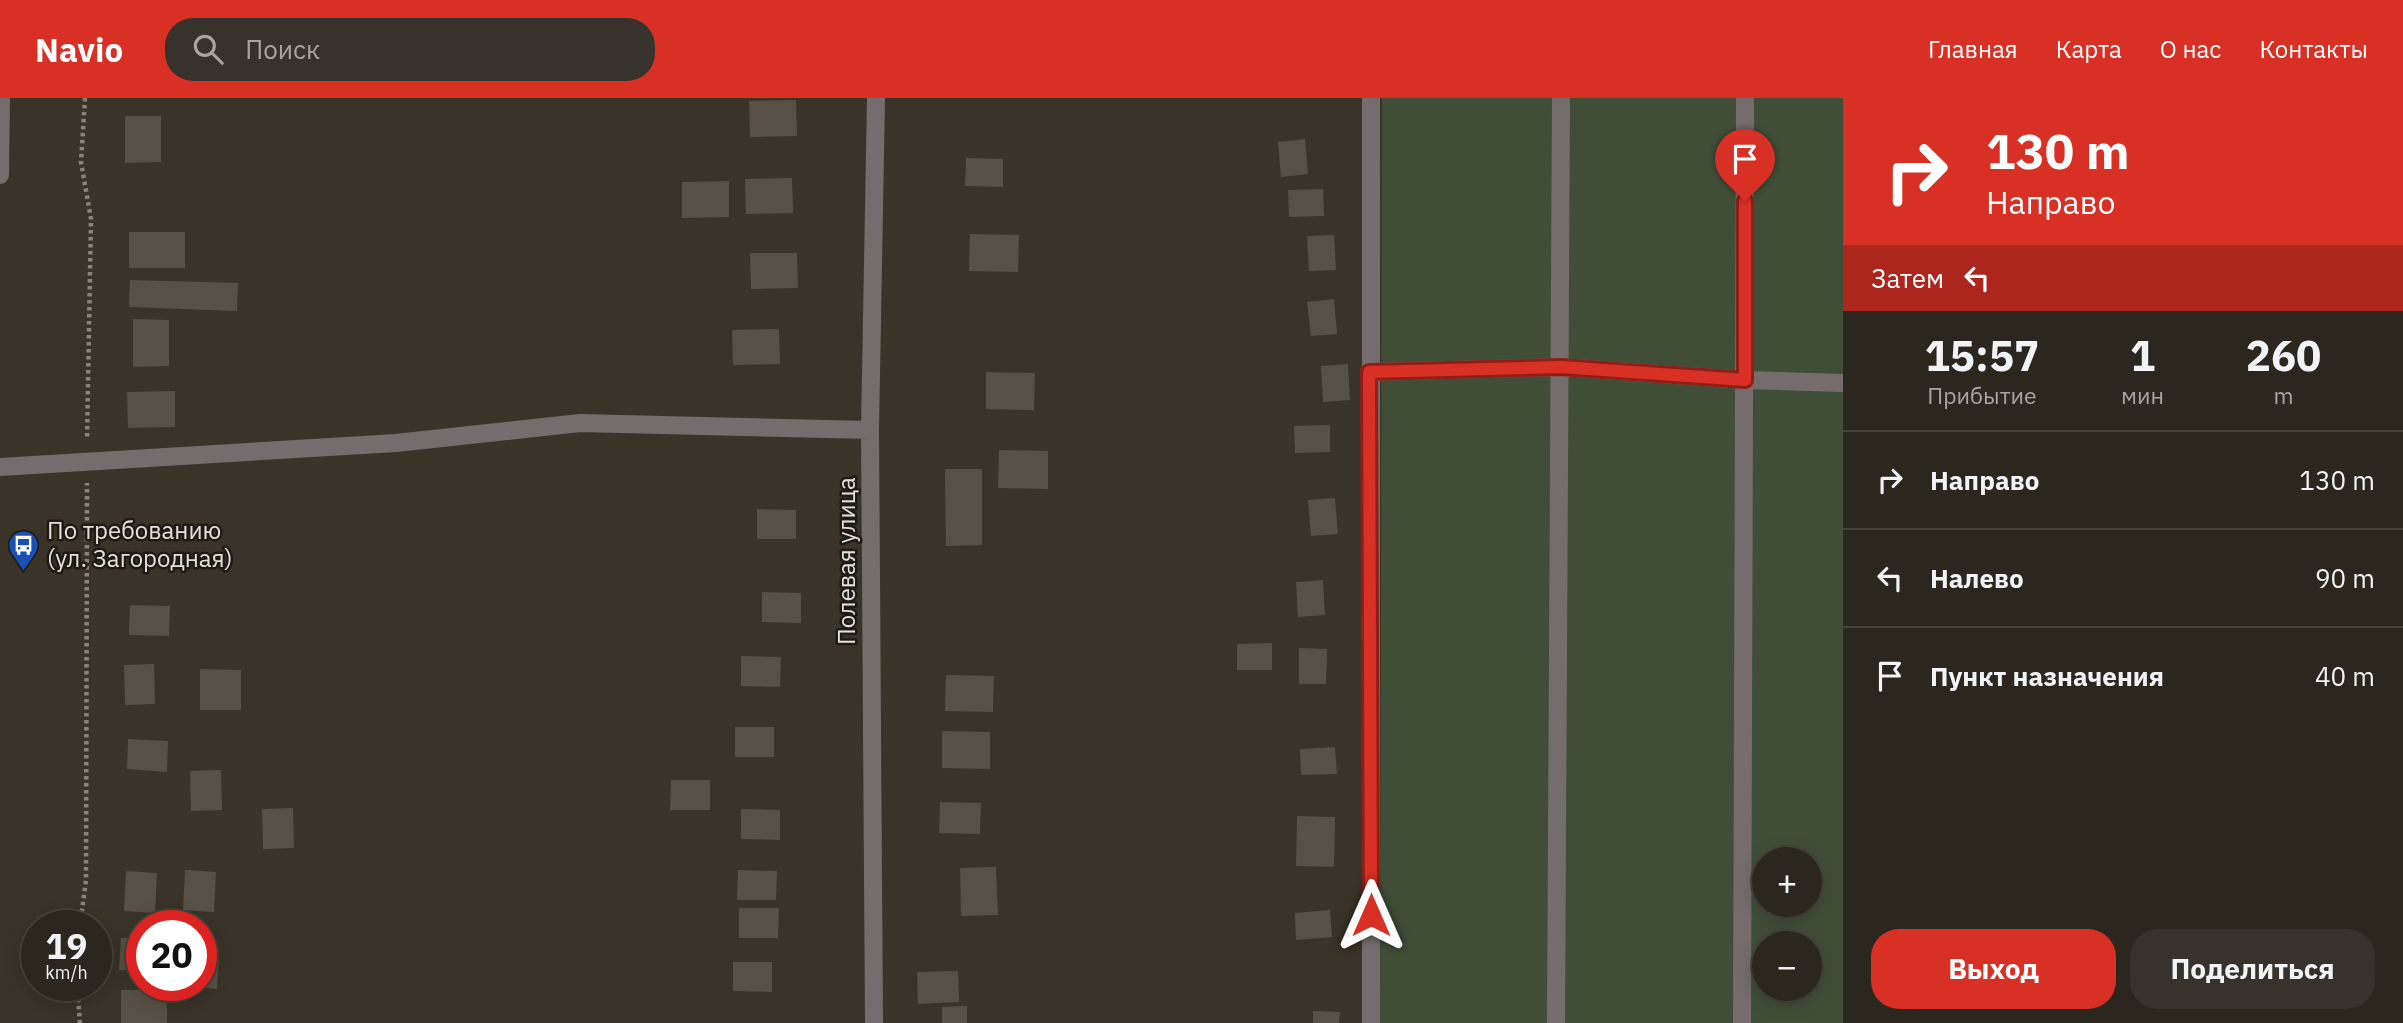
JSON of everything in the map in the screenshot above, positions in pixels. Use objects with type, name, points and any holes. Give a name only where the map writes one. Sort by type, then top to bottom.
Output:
[{"type":"street","points":[[0,175],[1,98]]},
{"type":"street","name":"Полевая улица","points":[[874,1023],[870,430],[876,98]]},
{"type":"street","points":[[1371,98],[1371,1023]]},
{"type":"street","points":[[1556,1023],[1561,98]]},
{"type":"street","points":[[1742,1023],[1745,98]]},
{"type":"street","points":[[1369,372],[1561,367],[1745,380],[1843,383]]},
{"type":"street","points":[[0,467],[397,443],[580,423],[870,430]]},
{"type":"path","points":[[82,910],[86,880],[87,463],[91,219],[81,162],[85,98]]},
{"type":"path","points":[[78,1001],[80,1023]]},
{"type":"green space","points":[[1382,98],[1843,98],[1843,1023],[1380,1023]]},
{"type":"building","points":[[796,100],[797,136],[750,137],[749,101]]},
{"type":"building","points":[[125,116],[161,116],[161,162],[125,163]]},
{"type":"building","points":[[1305,139],[1308,174],[1281,177],[1278,142]]},
{"type":"building","points":[[966,158],[1003,159],[1003,187],[965,186]]},
{"type":"building","points":[[792,178],[793,213],[746,214],[745,179]]},
{"type":"building","points":[[729,181],[729,217],[682,218],[682,182]]},
{"type":"building","points":[[1323,189],[1324,216],[1289,217],[1288,190]]},
{"type":"building","points":[[129,232],[185,232],[185,268],[129,268]]},
{"type":"building","points":[[970,234],[1019,235],[1018,272],[969,271]]},
{"type":"building","points":[[1334,235],[1336,270],[1309,271],[1307,236]]},
{"type":"building","points":[[750,253],[797,253],[798,288],[751,289]]},
{"type":"building","points":[[130,280],[238,283],[237,311],[129,307]]},
{"type":"building","points":[[1334,299],[1337,334],[1311,336],[1307,302]]},
{"type":"building","points":[[133,319],[169,320],[169,366],[133,367]]},
{"type":"building","points":[[779,329],[780,364],[733,365],[732,330]]},
{"type":"building","points":[[1348,364],[1350,400],[1323,402],[1321,366]]},
{"type":"building","points":[[986,372],[1035,373],[1034,410],[986,409]]},
{"type":"building","points":[[175,391],[175,427],[128,428],[127,392]]},
{"type":"building","points":[[1330,425],[1330,452],[1295,453],[1294,426]]},
{"type":"building","points":[[999,450],[1048,451],[1048,489],[998,488]]},
{"type":"building","points":[[945,469],[982,469],[982,545],[946,546]]},
{"type":"building","points":[[1335,498],[1338,534],[1311,536],[1308,500]]},
{"type":"building","points":[[757,509],[796,510],[796,539],[757,539]]},
{"type":"building","points":[[1323,580],[1325,615],[1298,617],[1296,582]]},
{"type":"building","points":[[762,592],[801,593],[801,623],[762,622]]},
{"type":"building","points":[[130,605],[170,606],[169,636],[129,635]]},
{"type":"building","points":[[1272,643],[1272,670],[1237,670],[1237,644]]},
{"type":"building","points":[[1299,648],[1327,649],[1326,684],[1299,684]]},
{"type":"building","points":[[741,656],[781,657],[780,687],[741,686]]},
{"type":"building","points":[[154,664],[155,704],[125,705],[124,665]]},
{"type":"building","points":[[200,669],[241,670],[241,710],[200,710]]},
{"type":"building","points":[[946,675],[994,676],[993,712],[945,711]]},
{"type":"building","points":[[735,727],[774,727],[774,757],[735,757]]},
{"type":"building","points":[[942,731],[990,732],[990,769],[942,768]]},
{"type":"building","points":[[128,739],[168,741],[167,772],[127,769]]},
{"type":"building","points":[[1335,747],[1337,774],[1301,775],[1300,749]]},
{"type":"building","points":[[221,770],[222,810],[191,811],[190,771]]},
{"type":"building","points":[[671,780],[710,780],[710,810],[670,810]]},
{"type":"building","points":[[940,802],[981,803],[980,834],[939,833]]},
{"type":"building","points":[[293,808],[294,848],[263,849],[262,809]]},
{"type":"building","points":[[741,809],[780,810],[780,840],[741,839]]},
{"type":"building","points":[[1297,816],[1335,817],[1334,867],[1296,866]]},
{"type":"building","points":[[996,867],[998,915],[961,916],[960,868]]},
{"type":"building","points":[[185,870],[216,872],[214,910],[183,910]]},
{"type":"building","points":[[738,870],[777,871],[776,900],[737,900]]},
{"type":"building","points":[[126,871],[157,873],[155,910],[124,911]]},
{"type":"building","points":[[739,908],[779,908],[778,938],[739,938]]},
{"type":"building","points":[[1330,910],[1332,937],[1296,940],[1295,913]]},
{"type":"building","points":[[121,938],[126,938],[126,970],[119,970]]},
{"type":"building","points":[[217,958],[219,958],[217,989]]},
{"type":"building","points":[[733,962],[772,962],[772,992],[733,991]]},
{"type":"building","points":[[958,971],[959,1002],[918,1004],[917,972]]},
{"type":"building","points":[[121,990],[126,990],[126,1001],[167,1001],[167,1023],[121,1023]]},
{"type":"building","points":[[967,1006],[967,1023],[942,1023],[942,1007]]},
{"type":"building","points":[[1313,1011],[1340,1012],[1339,1023],[1313,1023]]},
{"type":"place","name":"По требованию (ул. Загородная)","points":[[24,572]]},
{"type":"route","points":[[1371,915],[1369,372],[1561,367],[1745,380],[1745,201]]}]
